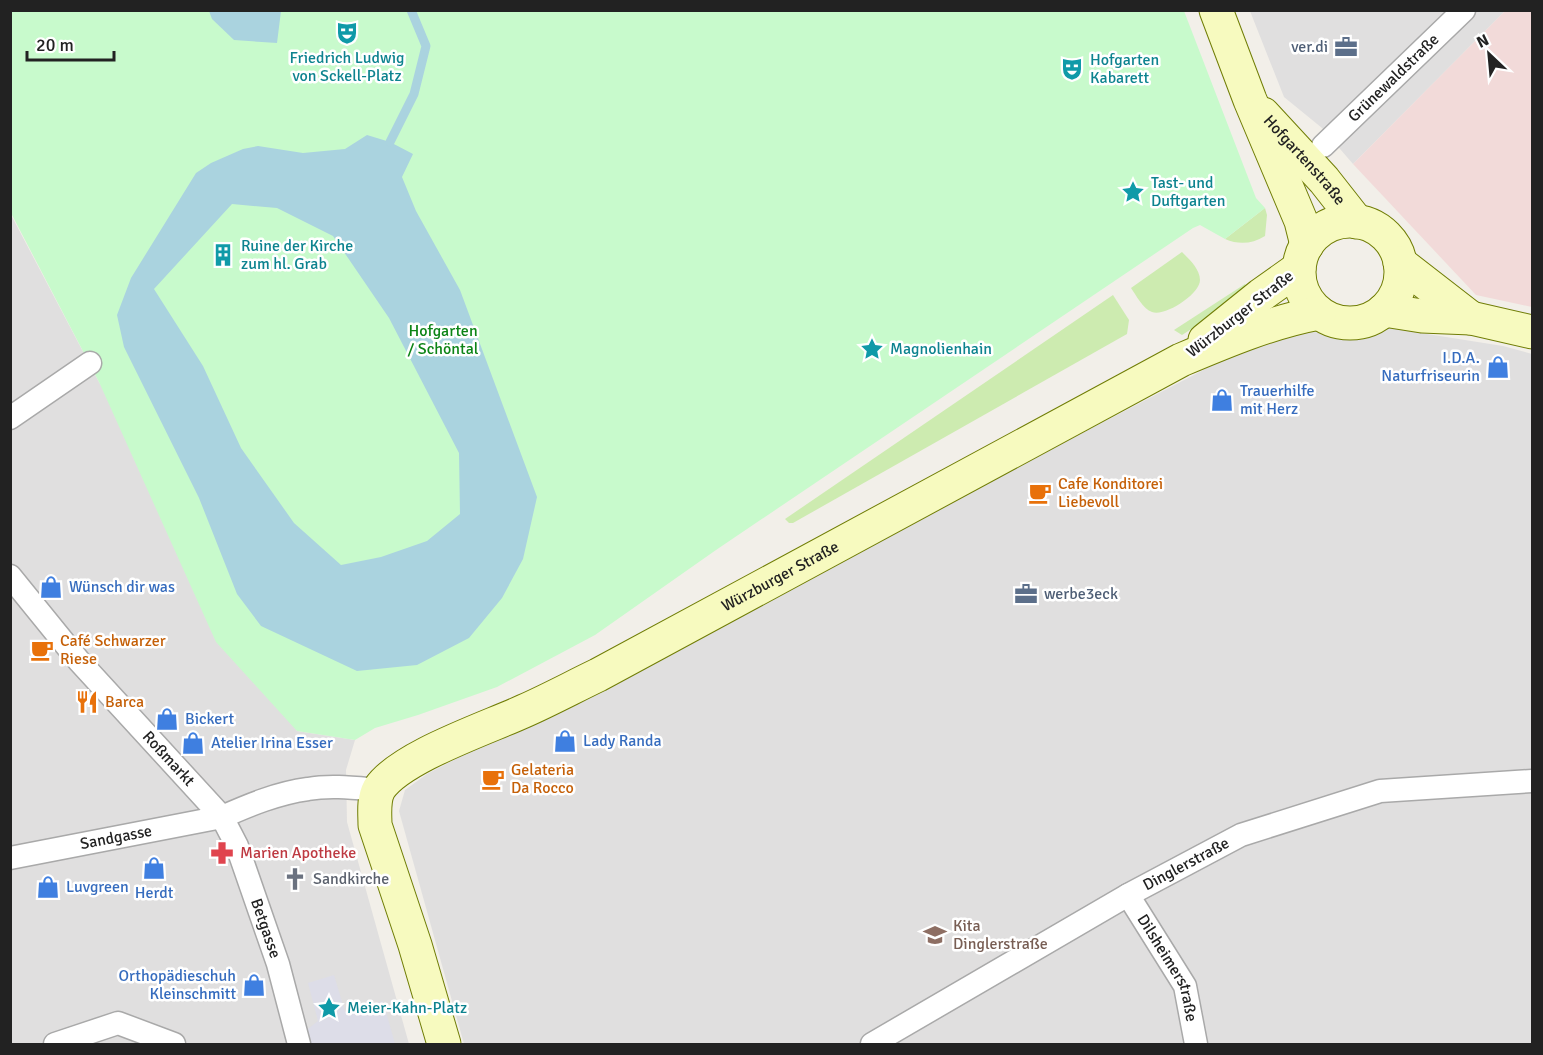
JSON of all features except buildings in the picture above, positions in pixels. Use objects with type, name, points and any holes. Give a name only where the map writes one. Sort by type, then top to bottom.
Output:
[{"type":"street","name":"Hofgartenstraße","points":[[1216,10],[1250,100],[1302,221],[1303,257]]},
{"type":"street","name":"Grünewaldstraße","points":[[1323,146],[1464,10]]},
{"type":"street","name":"Hofgartenstraße","points":[[1250,100],[1324,180],[1357,222]]},
{"type":"street","points":[[1343,222],[1357,222],[1371,226],[1393,244],[1400,263],[1401,276],[1399,289],[1393,301],[1384,310],[1359,323],[1345,323],[1331,320],[1319,313],[1307,301],[1301,285],[1303,257],[1317,234],[1329,226],[1343,222]]},
{"type":"street","name":"Würzburger Straße","points":[[1181,360],[1303,257]]},
{"type":"street","points":[[1400,263],[1471,318]]},
{"type":"street","points":[[1384,310],[1422,316],[1471,318],[1533,332]]},
{"type":"street","name":"Würzburger Straße","points":[[379,790],[396,772],[416,758],[525,711],[598,675],[1181,360],[1242,334],[1300,316],[1319,313]]},
{"type":"street","points":[[10,418],[90,363]]},
{"type":"street","name":"Roßmarkt","points":[[10,576],[79,661],[222,817]]},
{"type":"street","name":"Dinglerstraße","points":[[872,1044],[1128,895],[1242,835],[1380,791],[1533,781]]},
{"type":"street","points":[[222,817],[249,805],[306,789],[337,787],[379,790],[374,806],[375,825],[415,945],[444,1044]]},
{"type":"street","name":"Sandgasse","points":[[10,858],[222,817]]},
{"type":"street","name":"Betgasse","points":[[222,817],[237,846],[278,964],[299,1044]]},
{"type":"street","name":"Dilsheimerstraße","points":[[1128,895],[1185,986],[1196,1044]]},
{"type":"street","points":[[55,1044],[118,1023],[174,1044]]},
{"type":"shaded area","points":[[1250,11],[1505,11],[1353,164],[1322,128],[1284,97]]},
{"type":"shaded area","points":[[1505,11],[1532,11],[1532,307],[1476,295],[1353,164]]},
{"type":"shaded area","points":[[10,213],[99,382],[297,731],[355,740],[346,770],[347,822],[409,1044],[11,1044]]},
{"type":"shaded area","points":[[1351,322],[1503,346],[1532,354],[1532,1044],[464,1044],[399,811],[405,790],[427,774],[1261,340]]},
{"type":"shaded area","name":"Meier-Kahn-Platz","points":[[334,975],[345,1012],[383,1001],[395,1044],[289,1044],[318,1021],[308,983]]},
{"type":"green space","name":"Hofgarten / Schöntal","points":[[10,11],[1184,11],[1256,198],[1265,208],[1225,239],[1200,225],[1193,228],[716,550],[595,635],[497,687],[375,728],[355,740],[297,731],[216,642],[99,382],[11,213]]},
{"type":"green space","points":[[1265,208],[1267,215],[1265,236],[1245,243],[1225,239]]},
{"type":"green space","points":[[1182,252],[1194,264],[1198,272],[1200,280],[1198,286],[1188,298],[1173,308],[1158,313],[1152,312],[1140,302],[1131,288]]},
{"type":"green space","points":[[1245,284],[1250,292],[1182,335],[1174,330]]},
{"type":"green space","points":[[1113,295],[1129,320],[1127,334],[793,523],[785,519]]},
{"type":"water","points":[[209,11],[281,11],[277,43],[234,40],[212,19]]},
{"type":"water","points":[[367,135],[390,142],[413,154],[402,177],[416,211],[460,290],[537,497],[523,559],[502,598],[469,638],[417,665],[357,671],[261,626],[237,594],[199,498],[124,347],[117,315],[131,278],[196,173],[211,163],[243,149],[258,146],[303,153],[345,149]],"holes":[[[232,204],[277,208],[333,236],[389,318],[459,453],[460,514],[427,541],[381,557],[341,565],[294,523],[241,448],[203,366],[154,289]]]},
{"type":"waterway","points":[[390,142],[414,94],[426,46],[411,10]]},
{"type":"place","name":"Friedrich Ludwig von Sckell-Platz","points":[[347,33]]},
{"type":"place","name":"ver.di","points":[[1346,47]]},
{"type":"place","name":"Hofgarten Kabarett","points":[[1072,69]]},
{"type":"place","name":"Tast- und Duftgarten","points":[[1133,192]]},
{"type":"place","name":"Ruine der Kirche zum hl. Grab","points":[[223,255]]},
{"type":"place","name":"Magnolienhain","points":[[872,349]]},
{"type":"place","name":"I.D.A. Naturfriseurin","points":[[1498,367]]},
{"type":"place","name":"Trauerhilfe mit Herz","points":[[1222,400]]},
{"type":"place","name":"Cafe Konditorei Liebevoll","points":[[1040,493]]},
{"type":"place","name":"Wünsch dir was","points":[[51,587]]},
{"type":"place","name":"werbe3eck","points":[[1026,594]]},
{"type":"place","name":"Café Schwarzer Riese","points":[[42,650]]},
{"type":"place","name":"Barca","points":[[87,702]]},
{"type":"place","name":"Bickert","points":[[167,719]]},
{"type":"place","name":"Lady Randa","points":[[565,741]]},
{"type":"place","name":"Atelier Irina Esser","points":[[193,743]]},
{"type":"place","name":"Gelateria Da Rocco","points":[[493,779]]},
{"type":"place","name":"Marien Apotheke","points":[[222,853]]},
{"type":"place","name":"Herdt","points":[[154,868]]},
{"type":"place","name":"Sandkirche","points":[[295,879]]},
{"type":"place","name":"Luvgreen","points":[[48,887]]},
{"type":"place","name":"Kita Dinglerstraße","points":[[935,935]]},
{"type":"place","name":"Orthopädieschuh Kleinschmitt","points":[[254,985]]},
{"type":"place","name":"Meier-Kahn-Platz","points":[[329,1008]]}]
